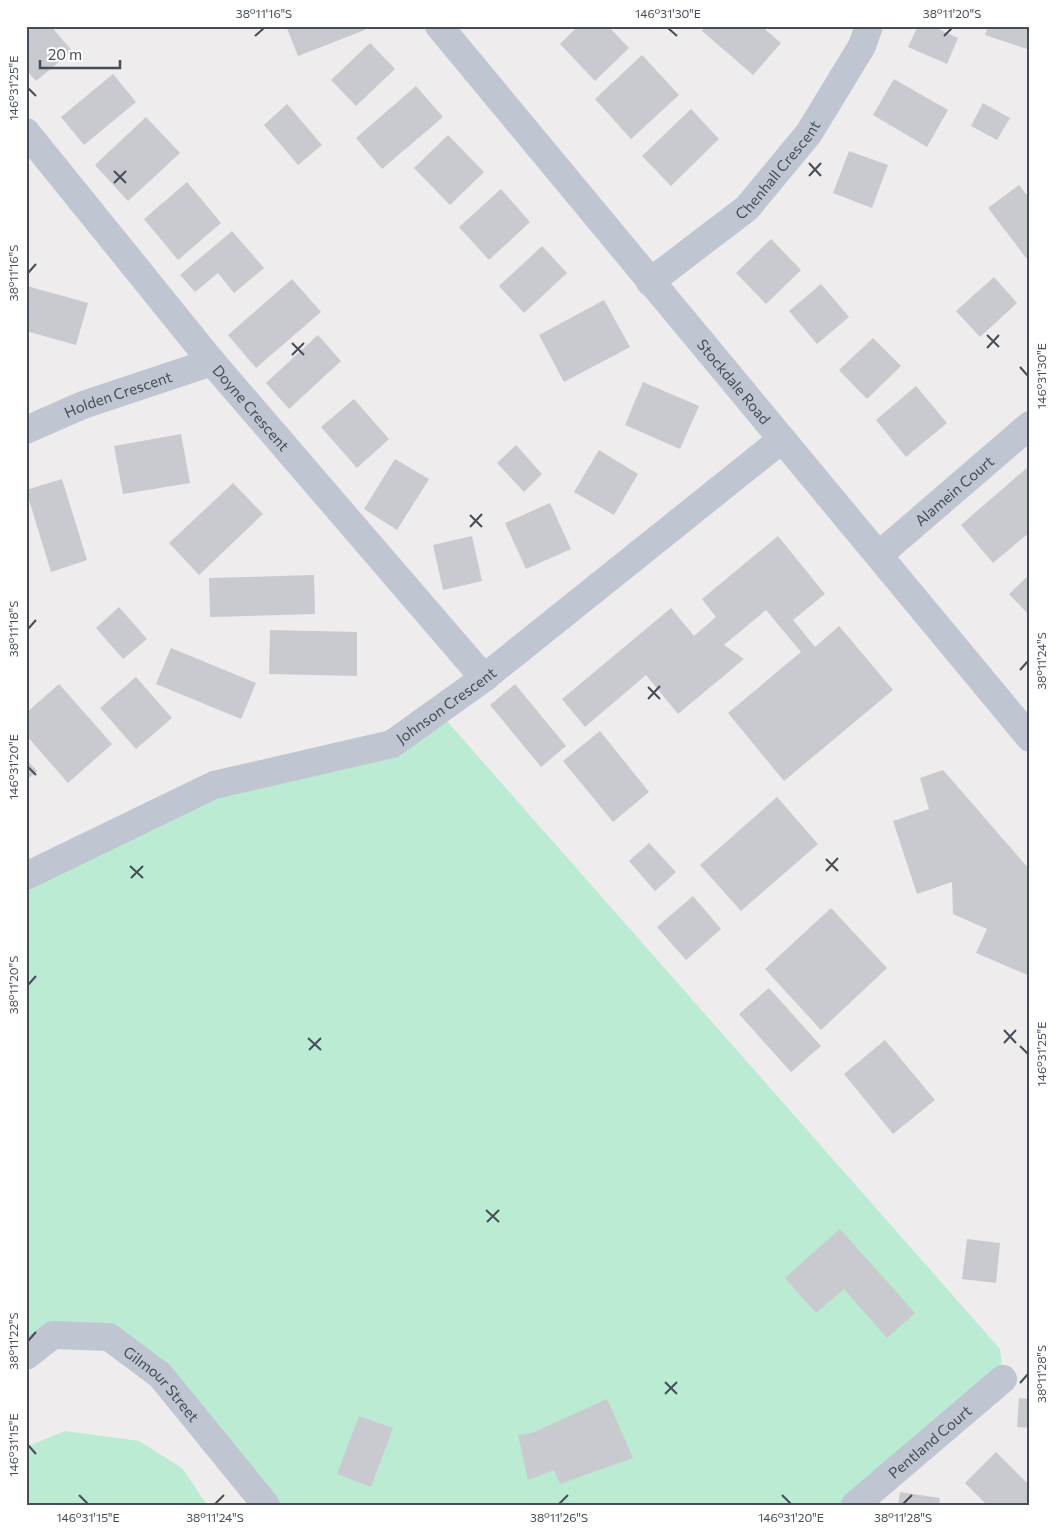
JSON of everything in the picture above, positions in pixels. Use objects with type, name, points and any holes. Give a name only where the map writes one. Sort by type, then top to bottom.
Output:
[{"type":"street","name":"Stockdale Road","points":[[439,26],[1030,738]]},
{"type":"street","name":"Chenhall Crescent","points":[[650,282],[747,208],[809,133],[862,46],[869,26]]},
{"type":"street","name":"Doyne Crescent","points":[[26,132],[212,362],[484,678]]},
{"type":"street","name":"Holden Crescent","points":[[26,430],[83,405],[212,362]]},
{"type":"street","name":"Alamein Court","points":[[879,555],[1030,425]]},
{"type":"street","name":"Johnson Crescent","points":[[26,876],[214,785],[392,744],[484,678],[781,440]]},
{"type":"street","name":"Gilmour Street","points":[[26,1356],[54,1335],[109,1337],[160,1375],[266,1505]]},
{"type":"street","name":"Pentland Court","points":[[855,1505],[1003,1379]]},
{"type":"green space","points":[[438,711],[1000,1349],[1003,1379],[855,1505],[266,1505],[109,1337],[26,1356],[26,876],[214,785],[392,744]]},
{"type":"green space","points":[[65,1431],[139,1441],[182,1468],[207,1505],[26,1505],[26,1447]]},
{"type":"building","points":[[34,26],[51,26],[72,51],[36,81],[26,70],[26,33]]},
{"type":"building","points":[[286,26],[364,26],[365,30],[298,56]]},
{"type":"building","points":[[578,26],[608,26],[629,48],[595,81],[560,44]]},
{"type":"building","points":[[705,26],[761,26],[781,43],[753,75],[702,31]]},
{"type":"building","points":[[918,26],[932,26],[958,38],[947,64],[908,47]]},
{"type":"building","points":[[988,26],[1030,26],[1030,50],[985,35]]},
{"type":"building","points":[[370,43],[395,69],[356,106],[331,80]]},
{"type":"building","points":[[642,55],[679,95],[631,139],[595,99]]},
{"type":"building","points":[[113,74],[136,102],[84,145],[61,117]]},
{"type":"building","points":[[894,79],[948,110],[927,147],[873,115]]},
{"type":"building","points":[[416,86],[443,117],[382,169],[356,138]]},
{"type":"building","points":[[983,103],[1010,118],[997,140],[971,126]]},
{"type":"building","points":[[287,104],[322,145],[298,165],[264,125]]},
{"type":"building","points":[[691,109],[719,139],[671,186],[642,156]]},
{"type":"building","points":[[146,117],[180,153],[128,201],[95,165]]},
{"type":"building","points":[[448,135],[484,172],[450,205],[414,168]]},
{"type":"building","points":[[849,151],[888,165],[872,208],[833,193]]},
{"type":"building","points":[[187,182],[221,223],[178,260],[144,219]]},
{"type":"building","points":[[1019,185],[1030,199],[1030,263],[988,208]]},
{"type":"building","points":[[501,189],[530,222],[489,260],[459,227]]},
{"type":"building","points":[[232,231],[264,268],[234,293],[218,273],[195,292],[180,275]]},
{"type":"building","points":[[771,239],[801,270],[766,304],[736,273]]},
{"type":"building","points":[[542,246],[567,273],[524,313],[499,286]]},
{"type":"building","points":[[994,277],[1017,303],[980,337],[956,311]]},
{"type":"building","points":[[292,279],[321,312],[256,368],[228,335]]},
{"type":"building","points":[[821,284],[849,317],[817,344],[789,311]]},
{"type":"building","points":[[27,286],[88,303],[76,345],[26,331]]},
{"type":"building","points":[[604,300],[630,347],[564,382],[539,335]]},
{"type":"building","points":[[318,335],[341,361],[289,409],[266,383]]},
{"type":"building","points":[[873,338],[901,366],[867,399],[839,370]]},
{"type":"building","points":[[643,382],[699,406],[680,449],[625,425]]},
{"type":"building","points":[[916,386],[947,423],[906,457],[876,420]]},
{"type":"building","points":[[354,399],[389,439],[357,468],[321,427]]},
{"type":"building","points":[[181,434],[190,483],[123,494],[114,446]]},
{"type":"building","points":[[516,445],[542,474],[524,492],[497,463]]},
{"type":"building","points":[[599,450],[638,474],[614,515],[574,492]]},
{"type":"building","points":[[395,459],[429,479],[397,530],[364,509]]},
{"type":"building","points":[[1030,465],[1030,532],[993,563],[961,525]]},
{"type":"building","points":[[62,479],[87,560],[51,572],[26,490]]},
{"type":"building","points":[[233,483],[263,514],[199,575],[169,543]]},
{"type":"building","points":[[550,503],[571,549],[526,569],[505,523]]},
{"type":"building","points":[[472,536],[482,581],[443,590],[433,545]]},
{"type":"building","points":[[778,536],[825,594],[793,620],[815,647],[839,626],[893,690],[784,781],[728,713],[801,652],[766,610],[724,645],[744,659],[678,714],[646,675],[585,727],[562,699],[671,608],[694,636],[716,617],[702,599]]},
{"type":"building","points":[[1030,574],[1030,616],[1009,594]]},
{"type":"building","points":[[314,575],[315,614],[210,617],[209,578]]},
{"type":"building","points":[[119,607],[147,639],[123,659],[96,628]]},
{"type":"building","points":[[270,630],[357,632],[357,676],[269,674]]},
{"type":"building","points":[[171,648],[256,683],[241,719],[156,684]]},
{"type":"building","points":[[136,677],[172,718],[136,749],[100,708]]},
{"type":"building","points":[[59,684],[112,744],[68,783],[26,735],[26,713]]},
{"type":"building","points":[[515,684],[566,746],[541,767],[490,705]]},
{"type":"building","points":[[600,731],[649,792],[613,822],[563,761]]},
{"type":"building","points":[[26,759],[37,771],[26,781]]},
{"type":"building","points":[[943,770],[1030,870],[1030,976],[976,953],[987,929],[953,914],[952,882],[917,894],[893,821],[929,809],[920,778]]},
{"type":"building","points":[[777,797],[818,844],[741,911],[700,865]]},
{"type":"building","points":[[649,843],[676,872],[655,891],[629,861]]},
{"type":"building","points":[[693,896],[721,929],[686,960],[657,927]]},
{"type":"building","points":[[831,908],[887,968],[821,1030],[765,969]]},
{"type":"building","points":[[769,988],[821,1046],[791,1072],[739,1014]]},
{"type":"building","points":[[885,1040],[935,1100],[893,1134],[844,1074]]},
{"type":"building","points":[[840,1229],[915,1313],[887,1338],[844,1289],[816,1313],[785,1278]]},
{"type":"building","points":[[967,1239],[1000,1243],[996,1283],[962,1279]]},
{"type":"building","points":[[1019,1398],[1030,1399],[1030,1428],[1017,1427]]},
{"type":"building","points":[[607,1399],[633,1458],[560,1484],[554,1470],[528,1480],[518,1435],[532,1433]]},
{"type":"building","points":[[359,1416],[393,1428],[371,1487],[337,1474]]},
{"type":"building","points":[[996,1452],[1030,1486],[1030,1505],[987,1505],[965,1483]]},
{"type":"building","points":[[900,1492],[940,1498],[939,1505],[898,1505]]}]
